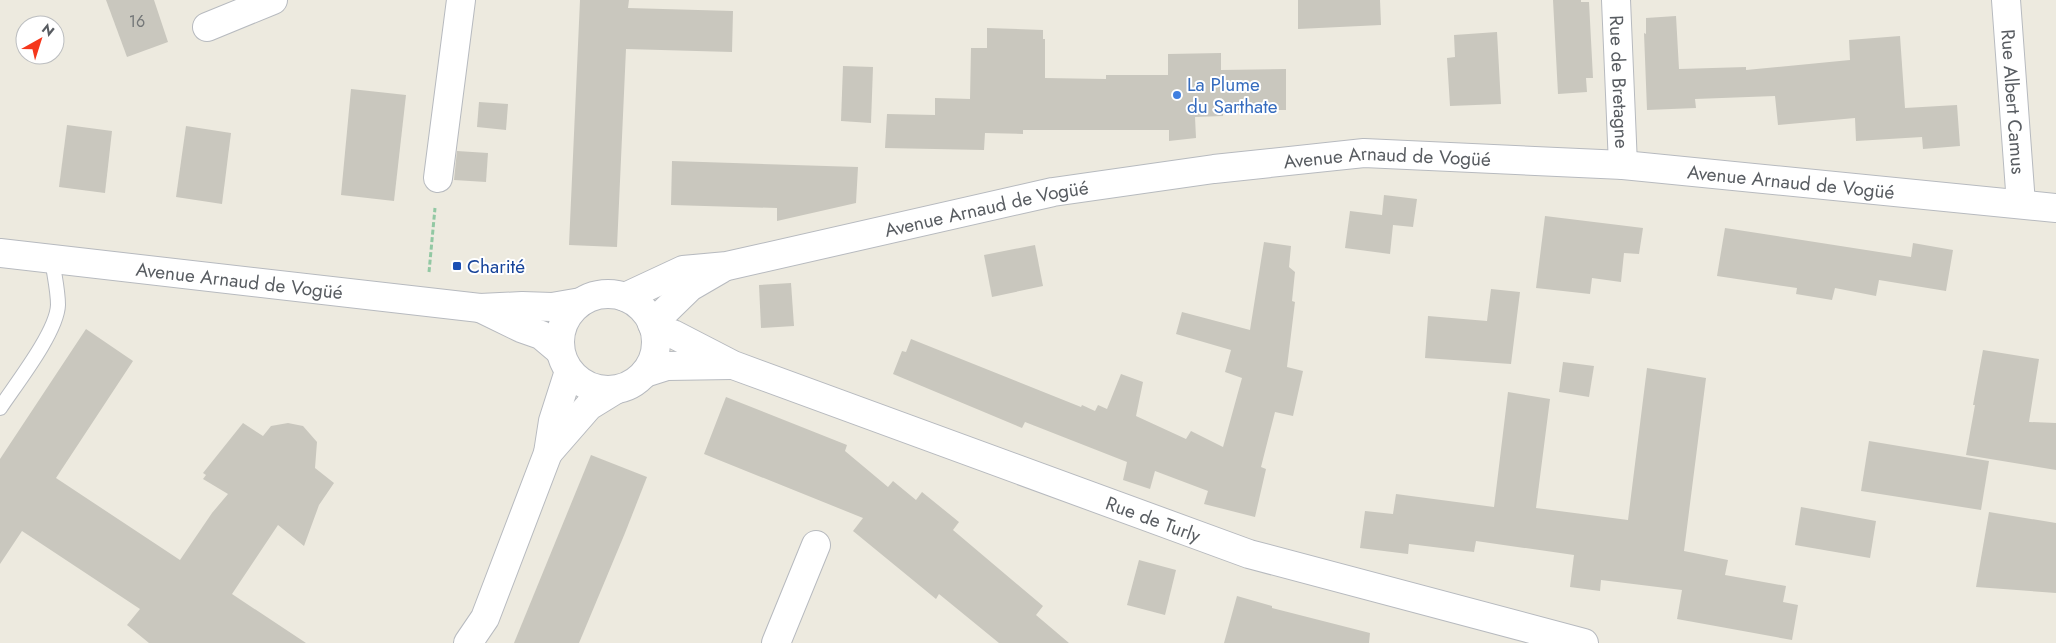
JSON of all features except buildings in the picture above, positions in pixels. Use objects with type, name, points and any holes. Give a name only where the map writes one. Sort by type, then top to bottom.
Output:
[{"type":"street","points":[[207,27],[273,0]]},
{"type":"street","points":[[438,178],[461,0]]},
{"type":"street","name":"Rue de Bretagne","points":[[1616,0],[1623,165]]},
{"type":"street","name":"Rue Albert Camus","points":[[2006,0],[2021,204]]},
{"type":"street","name":"Avenue Arnaud de Vogüé","points":[[0,254],[480,308],[552,307],[581,302],[602,294],[624,297],[683,270],[727,266],[1052,192],[1214,169],[1364,153],[1623,165],[2056,208]]},
{"type":"street","name":"Avenue Arnaud de Vogüé","points":[[653,326],[690,287],[727,266]]},
{"type":"street","points":[[548,453],[589,406],[615,390],[626,387],[645,373],[653,360],[656,343],[653,326],[646,313],[636,303],[624,297]]},
{"type":"street","points":[[468,643],[485,618],[548,453],[564,361],[560,332],[567,315],[581,302]]},
{"type":"street","name":"Avenue Arnaud de Vogüé","points":[[480,308],[521,328],[541,335],[582,383],[598,389],[615,390]]},
{"type":"street","name":"Rue de Turly","points":[[653,326],[674,334],[733,365],[1249,554],[1584,643]]},
{"type":"street","name":"Rue de Turly","points":[[645,373],[667,366],[733,365]]},
{"type":"street","points":[[776,643],[816,545]]},
{"type":"lane","points":[[0,408],[50,331],[56,316],[58,305],[52,259]]},
{"type":"path","points":[[426,302],[438,178]]},
{"type":"place","name":"La Plume du Sarthate","points":[[1177,95]]},
{"type":"place","name":"Charité","points":[[457,266]]}]
